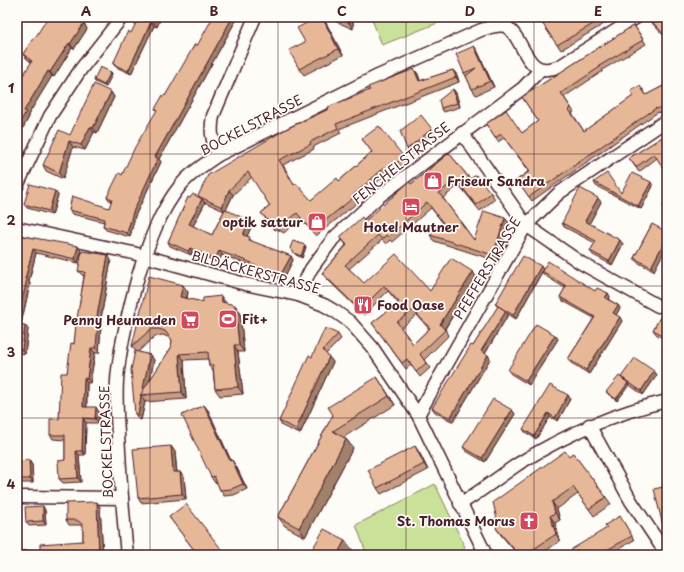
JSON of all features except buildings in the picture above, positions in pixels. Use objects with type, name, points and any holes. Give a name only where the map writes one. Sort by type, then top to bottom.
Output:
[{"type":"street","points":[[17,186],[50,116],[81,69],[122,17]]},
{"type":"street","points":[[218,155],[212,142],[210,127],[213,116],[255,17]]},
{"type":"street","points":[[540,70],[548,71],[560,66],[637,17]]},
{"type":"street","name":"BOCKELSTRASSE","points":[[127,555],[116,397],[118,371],[124,331],[144,256],[157,222],[181,184],[218,155],[414,60],[481,30],[505,22],[512,30],[534,66],[540,70]]},
{"type":"street","name":"FENCHELSTRASSE","points":[[298,295],[311,269],[332,239],[377,198],[462,132],[523,88],[540,70]]},
{"type":"street","name":"PFEFFERSTRASSE","points":[[418,415],[526,224],[559,193],[667,120]]},
{"type":"street","points":[[462,132],[526,224],[581,263],[658,306]]},
{"type":"street","name":"BILDÄCKERSTRASSE","points":[[17,228],[144,256],[245,284],[298,295],[324,305],[350,322],[372,347],[418,415],[486,555]]},
{"type":"street","points":[[460,504],[518,465],[566,436],[589,425],[644,406],[667,401]]},
{"type":"street","points":[[589,425],[631,501],[667,555]]},
{"type":"street","points":[[17,497],[122,498]]},
{"type":"green space","points":[[371,17],[453,17],[382,45]]},
{"type":"green space","points":[[435,484],[465,547],[456,555],[367,555],[356,525]]},
{"type":"place","name":"Friseur Sandra","points":[[433,181]]},
{"type":"place","name":"Hotel Mautner","points":[[411,207]]},
{"type":"place","name":"optik sattur","points":[[317,222]]},
{"type":"place","name":"Food Oase","points":[[363,305]]},
{"type":"place","name":"Fit+","points":[[228,319]]},
{"type":"place","name":"Penny Heumaden","points":[[190,320]]},
{"type":"place","name":"St. Thomas Morus","points":[[529,521]]}]
